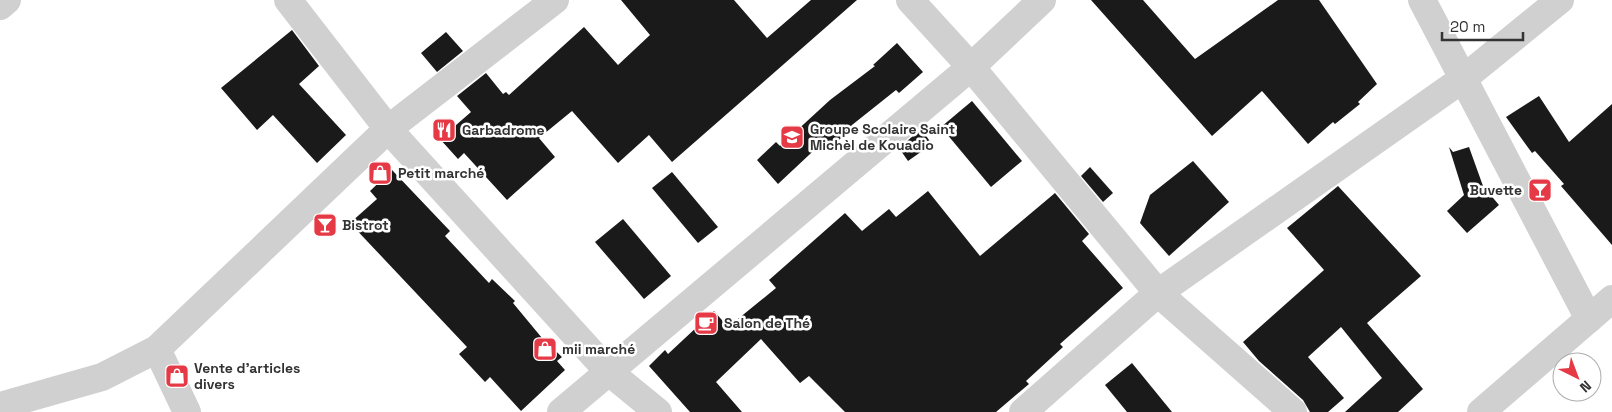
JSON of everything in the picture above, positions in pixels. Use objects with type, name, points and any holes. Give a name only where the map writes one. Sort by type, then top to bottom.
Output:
[{"type":"street","points":[[0,6],[7,0]]},
{"type":"street","points":[[288,0],[388,129],[609,372],[658,412]]},
{"type":"street","points":[[0,406],[102,377],[157,349],[388,129],[555,0]]},
{"type":"street","points":[[910,0],[971,67],[1158,293],[1293,412]]},
{"type":"street","points":[[561,412],[971,67],[1042,0]]},
{"type":"street","points":[[1422,0],[1589,319]]},
{"type":"street","points":[[1023,412],[1158,293],[1464,78],[1560,0]]},
{"type":"street","points":[[1482,412],[1612,299]]},
{"type":"street","points":[[157,349],[187,412]]},
{"type":"building","points":[[621,0],[734,0],[767,38],[811,0],[857,0],[672,162],[649,135],[618,163],[572,111],[539,138],[555,157],[507,200],[464,153],[458,159],[440,139],[471,112],[457,96],[486,73],[503,94],[506,92],[509,95],[584,27],[618,65],[650,35]]},
{"type":"building","points":[[1091,0],[1143,0],[1195,59],[1278,0],[1319,0],[1377,84],[1358,102],[1360,104],[1335,124],[1333,122],[1308,144],[1262,91],[1212,136]]},
{"type":"building","points":[[292,30],[319,66],[299,84],[346,135],[317,163],[273,115],[257,130],[221,88]]},
{"type":"building","points":[[446,32],[463,51],[437,72],[421,53]]},
{"type":"building","points":[[897,43],[923,72],[899,93],[896,90],[852,125],[854,127],[831,147],[825,140],[778,184],[757,160],[776,142],[780,146],[830,100],[875,66],[873,65]]},
{"type":"building","points":[[1539,96],[1569,142],[1612,104],[1612,245],[1561,186],[1564,184],[1535,151],[1532,153],[1506,117]]},
{"type":"building","points":[[972,101],[1022,161],[991,187],[941,127]]},
{"type":"building","points":[[921,129],[932,144],[908,161],[899,148]]},
{"type":"building","points":[[1449,147],[1453,152],[1469,147],[1483,186],[1499,205],[1467,233],[1447,211],[1464,195]]},
{"type":"building","points":[[1193,161],[1229,202],[1169,256],[1140,223],[1150,195]]},
{"type":"building","points":[[1090,167],[1113,193],[1103,202],[1081,176]]},
{"type":"building","points":[[392,170],[450,231],[445,236],[489,283],[492,279],[515,301],[513,303],[542,338],[562,357],[557,361],[565,370],[521,411],[490,377],[485,382],[459,354],[467,347],[350,223],[377,199],[370,191]]},
{"type":"building","points":[[672,172],[718,227],[698,243],[652,188]]},
{"type":"building","points":[[1338,186],[1421,276],[1367,323],[1423,389],[1398,412],[1345,412],[1382,378],[1341,327],[1308,357],[1344,398],[1328,412],[1310,412],[1303,400],[1259,361],[1243,342],[1324,270],[1287,228]]},
{"type":"building","points":[[928,191],[980,256],[1055,193],[1089,234],[1082,241],[1123,288],[1060,344],[1063,347],[1026,381],[1029,384],[996,412],[845,412],[809,376],[800,383],[761,339],[716,382],[742,412],[690,412],[649,366],[665,350],[668,354],[714,311],[728,327],[776,288],[769,280],[845,213],[862,231],[889,209],[896,217]]},
{"type":"building","points":[[623,219],[671,276],[644,299],[595,242]]},
{"type":"building","points":[[1132,363],[1172,412],[1127,412],[1105,385]]},
{"type":"place","name":"Garbadrome","points":[[444,130]]},
{"type":"place","name":"Groupe Scolaire Saint Michèl de Kouadio","points":[[792,137]]},
{"type":"place","name":"Petit marché","points":[[380,173]]},
{"type":"place","name":"Buvette","points":[[1540,190]]},
{"type":"place","name":"Bistrot","points":[[325,225]]},
{"type":"place","name":"Salon de Thé","points":[[706,323]]},
{"type":"place","name":"mii marché","points":[[545,349]]},
{"type":"place","name":"Vente d'articles divers","points":[[177,376]]}]
